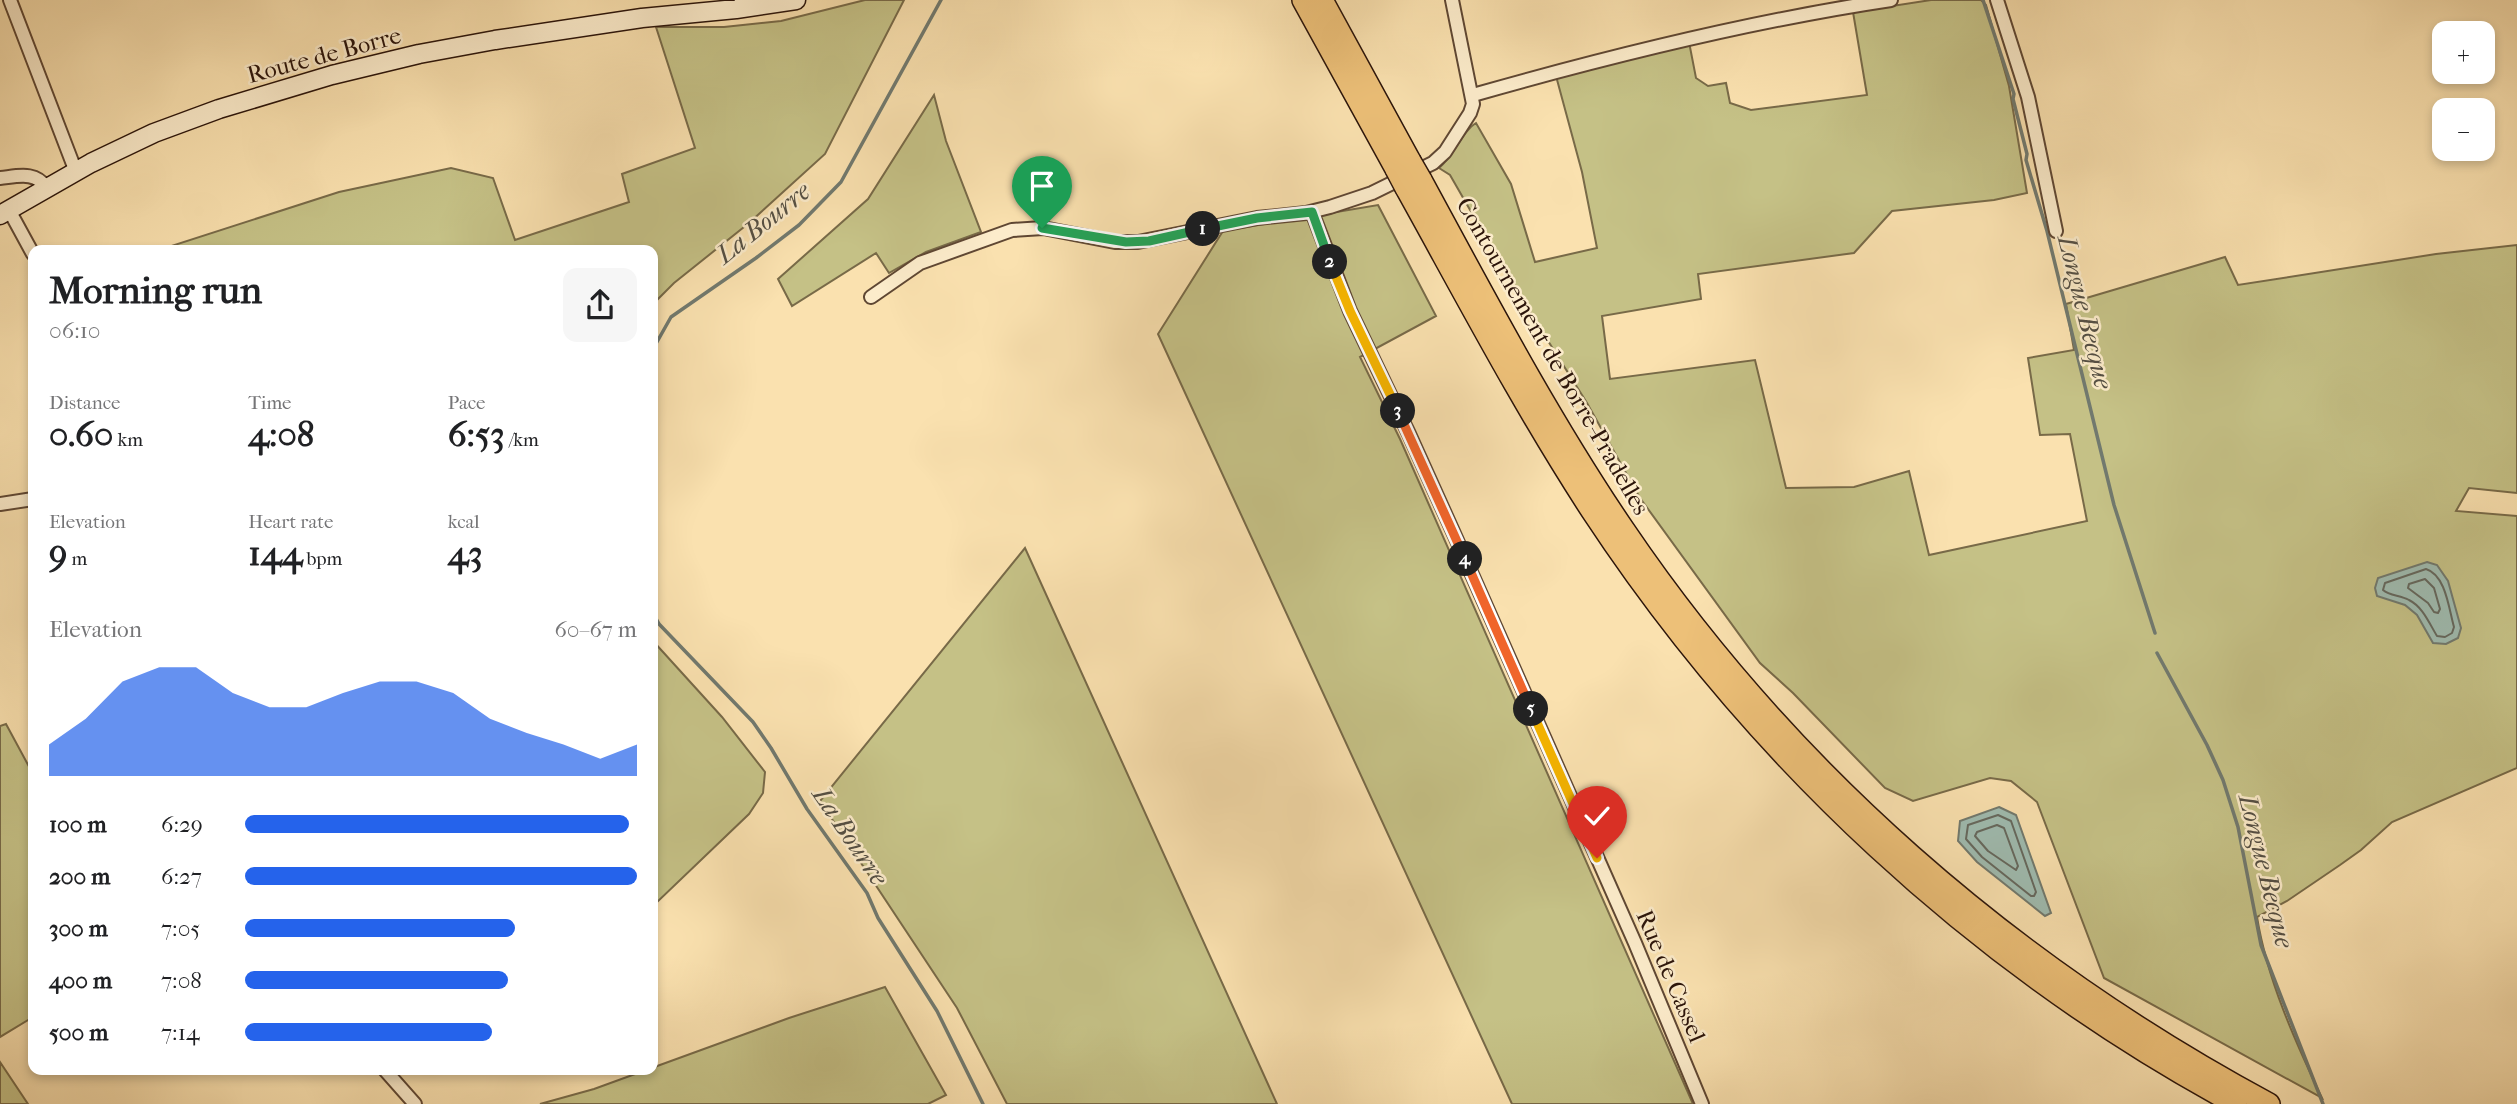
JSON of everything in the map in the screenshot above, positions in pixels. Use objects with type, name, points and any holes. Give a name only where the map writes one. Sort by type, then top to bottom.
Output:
[{"type":"highway","points":[[1303,0],[1414,184],[1508,372],[1591,509],[1685,639],[1774,744],[1880,850],[1994,946],[2054,991],[2125,1038],[2236,1104]]},
{"type":"highway","points":[[1322,0],[1403,165]]},
{"type":"highway","name":"Contournement de Borre-Pradelles","points":[[1414,184],[1612,512],[1661,583],[1714,651],[1798,747],[1896,843],[2019,945],[2142,1030],[2269,1104]]},
{"type":"main road","name":"Route de Borre","points":[[5,213],[130,143],[179,123],[300,84],[453,47],[642,18],[796,0]]},
{"type":"street","points":[[10,0],[76,172]]},
{"type":"street","points":[[871,297],[933,257],[1020,229],[1042,228],[1115,242],[1138,242],[1257,218],[1312,212],[1372,193],[1433,163],[1446,152],[1470,113],[1473,95],[1452,0]]},
{"type":"street","points":[[1473,95],[1737,28],[1813,12],[1891,0]]},
{"type":"street","points":[[1997,0],[2024,83],[2056,231]]},
{"type":"street","points":[[0,178],[31,176],[39,179],[47,188]]},
{"type":"street","name":"Rue de Cassel","points":[[1312,212],[1350,311],[1427,473],[1630,931],[1702,1104]]},
{"type":"street","points":[[5,213],[28,247]]},
{"type":"street","points":[[0,504],[28,500]]},
{"type":"street","points":[[389,1075],[415,1104]]},
{"type":"shaded area","points":[[865,0],[904,0],[825,154],[749,223],[658,299],[658,245],[174,245],[339,192],[451,168],[493,178],[515,240],[629,202],[622,174],[695,148],[656,27],[724,27],[781,21]]},
{"type":"shaded area","points":[[1931,0],[1981,0],[1986,5],[2009,86],[2027,193],[1994,200],[1892,211],[1854,253],[1698,274],[1701,299],[1602,316],[1610,379],[1755,360],[1786,488],[1854,487],[1909,471],[1929,555],[2087,521],[2070,434],[2040,435],[2028,358],[2074,350],[2066,304],[2225,257],[2238,285],[2436,254],[2517,245],[2517,493],[2469,488],[2456,511],[2517,516],[2517,768],[2392,822],[2340,865],[2287,901],[2257,917],[2275,986],[2292,1032],[2322,1098],[2104,978],[2037,802],[2011,781],[1990,778],[1913,801],[1885,788],[1793,693],[1760,663],[1640,498],[1587,403],[1516,290],[1450,175],[1439,168],[1476,123],[1511,184],[1535,262],[1597,248],[1582,172],[1556,76],[1689,42],[1696,78],[1708,86],[1726,83],[1730,103],[1751,110],[1867,95],[1853,12]]},
{"type":"shaded area","points":[[934,95],[946,141],[981,232],[926,252],[889,273],[876,253],[792,306],[778,279],[868,199]]},
{"type":"shaded area","points":[[1378,205],[1436,316],[1360,357],[1400,439],[1693,1104],[1512,1104],[1158,334],[1223,231]]},
{"type":"shaded area","points":[[1025,548],[1277,1104],[1007,1104],[957,1008],[820,801]]},
{"type":"shaded area","points":[[658,647],[722,717],[765,772],[763,793],[749,814],[658,901]]},
{"type":"shaded area","points":[[6,724],[28,765],[28,1020],[0,1037],[0,726]]},
{"type":"shaded area","points":[[885,987],[946,1095],[928,1104],[540,1104],[632,1075],[658,1075],[658,1066],[789,1018]]},
{"type":"shaded area","points":[[0,1062],[28,1104],[0,1104]]},
{"type":"water","points":[[2427,562],[2437,565],[2448,581],[2461,628],[2458,638],[2446,644],[2433,643],[2417,615],[2405,605],[2377,596],[2375,588],[2378,578]]},
{"type":"water","points":[[1999,807],[2016,815],[2051,913],[2045,916],[1977,862],[1958,841],[1960,821]]},
{"type":"waterway","name":"La Bourre","points":[[658,340],[671,317],[799,225],[841,182],[941,0]]},
{"type":"waterway","name":"Longue Becque","points":[[1983,0],[2014,94],[2026,160],[2047,231],[2114,505],[2155,633]]},
{"type":"waterway","name":"La Bourre","points":[[658,622],[753,722],[771,748],[807,809],[867,893],[878,918],[937,1011],[983,1104]]},
{"type":"waterway","name":"Longue Becque","points":[[2157,653],[2223,780],[2238,827],[2261,945],[2323,1104]]},
{"type":"route","points":[[1042,228],[1115,242],[1138,242],[1257,218],[1312,212],[1350,311],[1404,422],[1597,858]]}]
